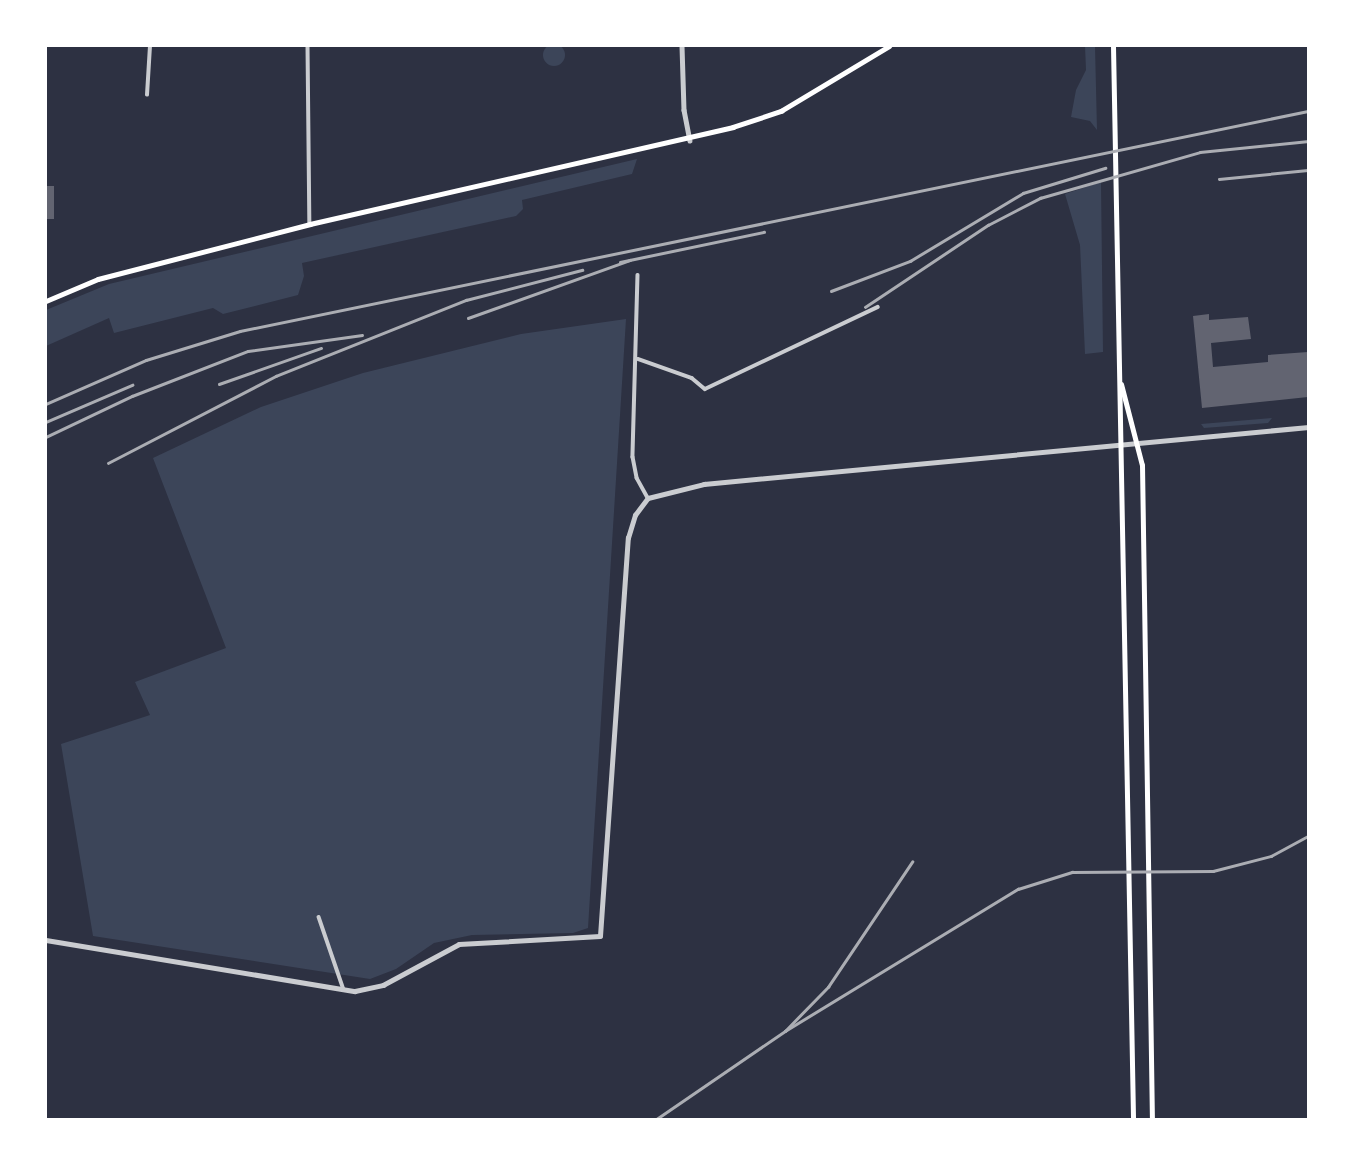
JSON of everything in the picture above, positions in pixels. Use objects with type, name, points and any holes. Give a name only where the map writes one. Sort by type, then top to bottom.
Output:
[{"type":"main road","points":[[46,301],[98,279],[310,224],[690,140],[781,111],[889,46]]},
{"type":"main road","points":[[1113,46],[1133,1119]]},
{"type":"main road","points":[[1118,369],[1143,479],[1152,1119]]},
{"type":"street","points":[[147,95],[149,46]]},
{"type":"street","points":[[308,46],[310,224]]},
{"type":"street","points":[[682,46],[684,110],[690,140]]},
{"type":"street","points":[[638,275],[638,359],[633,457],[637,478],[648,498]]},
{"type":"street","points":[[638,359],[692,378],[705,390],[878,307]]},
{"type":"street","points":[[46,940],[344,990],[383,985],[448,949],[471,941],[600,936],[628,538],[635,515],[648,498],[704,484],[1308,427]]},
{"type":"street","points":[[319,917],[344,990]]},
{"type":"shaded area","points":[[554,44],[564,51],[565,55],[558,65],[554,66],[544,59],[543,55],[550,45]]},
{"type":"shaded area","points":[[1085,46],[1095,46],[1097,130],[1090,121],[1071,117],[1076,90],[1086,70]]},
{"type":"shaded area","points":[[637,159],[632,174],[522,200],[523,209],[516,216],[302,263],[304,276],[298,295],[223,314],[213,308],[114,333],[109,318],[46,346],[46,310],[109,284]]},
{"type":"shaded area","points":[[1101,182],[1103,352],[1085,354],[1080,245],[1065,194]]},
{"type":"shaded area","points":[[626,319],[588,928],[573,933],[472,935],[434,943],[396,969],[370,979],[93,936],[61,744],[150,715],[135,682],[226,648],[153,458],[261,407],[363,373],[521,334]]},
{"type":"shaded area","points":[[1272,418],[1268,423],[1204,428],[1201,424]]},
{"type":"building","points":[[46,186],[54,186],[54,219],[46,219]]},
{"type":"building","points":[[1209,314],[1209,320],[1248,317],[1251,339],[1211,343],[1213,367],[1268,362],[1268,355],[1308,352],[1308,397],[1202,408],[1193,316]]},
{"type":"railway","points":[[46,404],[146,360],[240,331],[1308,111]]},
{"type":"railway","points":[[865,307],[988,225],[1040,198],[1200,152],[1308,141]]},
{"type":"railway","points":[[831,291],[910,261],[1023,193],[1105,168]]},
{"type":"railway","points":[[1219,179],[1308,170]]},
{"type":"railway","points":[[620,262],[764,232]]},
{"type":"railway","points":[[468,318],[630,260]]},
{"type":"railway","points":[[108,463],[276,376],[466,300],[582,270]]},
{"type":"railway","points":[[46,437],[132,396],[248,351],[362,335]]},
{"type":"railway","points":[[219,384],[321,348]]},
{"type":"railway","points":[[46,422],[132,385]]},
{"type":"railway","points":[[785,1031],[1018,889],[1072,872],[1213,871],[1271,856],[1308,836]]},
{"type":"railway","points":[[655,1120],[785,1031],[828,987],[912,862]]}]
